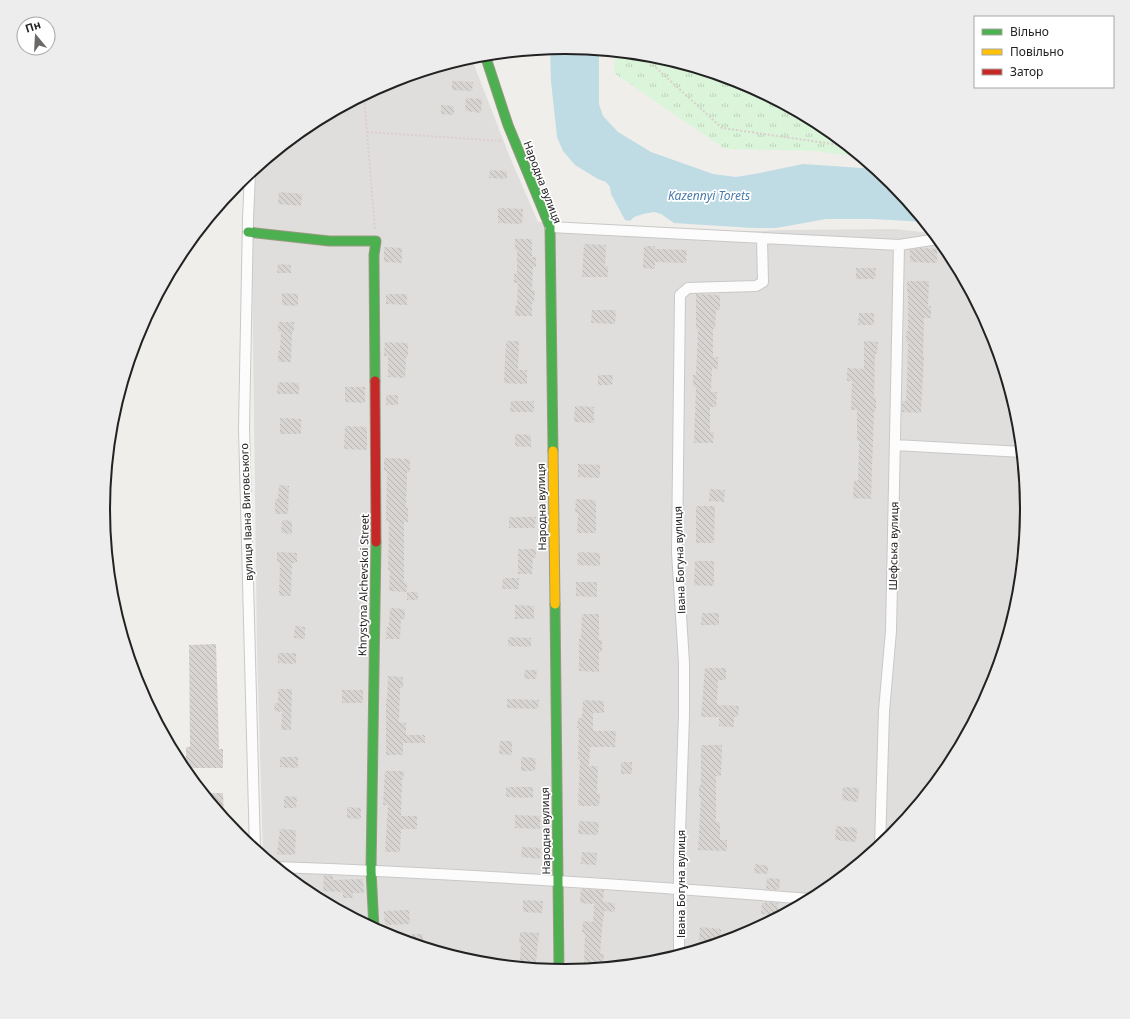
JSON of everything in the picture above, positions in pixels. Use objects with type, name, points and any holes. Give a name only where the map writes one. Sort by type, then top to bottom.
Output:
[{"type":"street","name":"Народна вулиця","points":[[487,61],[514,141],[550,227],[559,965]]},
{"type":"street","name":"вулиця Івана Виговського","points":[[250,181],[244,428],[255,843]]},
{"type":"street","points":[[550,227],[899,245],[932,240]]},
{"type":"street","points":[[248,232],[330,241],[376,241]]},
{"type":"street","name":"Івана Богуна вулиця","points":[[679,950],[679,889],[684,715],[684,663],[677,552],[680,295],[688,288],[756,286],[763,282],[762,238]]},
{"type":"street","name":"Khrystyna Alchevskoi Street","points":[[374,922],[371,870],[376,540],[374,263],[376,241]]},
{"type":"street","name":"Шефська вулиця","points":[[880,838],[884,711],[891,631],[899,245]]},
{"type":"street","points":[[895,445],[1017,452]]},
{"type":"street","points":[[283,867],[371,870],[558,880],[802,898]]},
{"type":"path","points":[[650,62],[722,128],[837,145]]},
{"type":"path","points":[[364,101],[376,241]]},
{"type":"path","points":[[367,132],[514,141]]},
{"type":"shaded area","points":[[474,64],[509,155],[538,222],[724,232],[893,229],[926,232],[944,256],[974,308],[986,335],[1005,392],[1012,421],[1020,480],[1020,539],[1017,569],[1005,627],[986,684],[974,711],[944,763],[907,810],[887,832],[842,871],[793,904],[766,918],[711,941],[654,956],[624,961],[595,964],[535,964],[476,956],[447,949],[419,941],[364,918],[337,904],[288,871],[263,850],[257,647],[252,265],[255,176],[265,167],[312,131],[337,115],[364,101],[419,78]]},
{"type":"green space","points":[[616,57],[654,63],[711,78],[766,101],[793,115],[852,156],[815,151],[725,149],[614,73]]},
{"type":"water","name":"Kazennyi Torets","points":[[550,54],[599,55],[599,104],[603,116],[618,132],[651,152],[713,174],[736,177],[803,164],[866,168],[887,187],[917,222],[874,219],[826,219],[776,228],[753,228],[674,223],[661,214],[654,212],[634,217],[630,221],[625,220],[611,194],[610,187],[606,182],[598,179],[575,165],[563,151],[557,137],[551,81]]},
{"type":"building","points":[[452,81],[473,82],[472,91],[452,90]]},
{"type":"building","points":[[466,98],[482,99],[481,113],[465,111]]},
{"type":"building","points":[[441,105],[454,106],[454,115],[441,114]]},
{"type":"building","points":[[490,170],[507,171],[507,179],[489,178]]},
{"type":"building","points":[[279,192],[302,194],[301,206],[278,204]]},
{"type":"building","points":[[498,208],[523,209],[522,224],[498,223]]},
{"type":"building","points":[[515,239],[532,239],[532,257],[536,257],[536,267],[533,267],[532,290],[535,290],[534,302],[532,302],[532,316],[515,316],[518,283],[514,283],[514,274],[517,274],[517,250],[515,250]]},
{"type":"building","points":[[584,244],[606,245],[605,266],[608,266],[608,277],[582,277]]},
{"type":"building","points":[[644,246],[655,246],[655,249],[687,250],[686,263],[655,262],[655,269],[643,268]]},
{"type":"building","points":[[384,247],[402,248],[402,263],[384,262]]},
{"type":"building","points":[[921,248],[937,249],[937,263],[910,262],[910,250]]},
{"type":"building","points":[[278,264],[291,265],[291,273],[277,273]]},
{"type":"building","points":[[856,268],[876,268],[875,279],[856,279]]},
{"type":"building","points":[[907,281],[929,281],[928,306],[931,306],[931,318],[924,318],[921,413],[902,412],[902,401],[906,401],[907,379]]},
{"type":"building","points":[[282,293],[298,294],[298,306],[282,305]]},
{"type":"building","points":[[386,294],[407,294],[407,305],[386,304]]},
{"type":"building","points":[[696,294],[720,295],[720,310],[716,310],[715,329],[713,329],[713,357],[718,357],[718,369],[712,368],[711,392],[717,392],[716,407],[710,407],[710,432],[714,432],[713,443],[694,443],[696,387],[693,387],[693,375],[696,375],[698,329],[696,329]]},
{"type":"building","points":[[592,310],[616,310],[615,324],[591,323]]},
{"type":"building","points":[[859,313],[874,313],[874,325],[858,325]]},
{"type":"building","points":[[278,322],[294,322],[294,332],[292,332],[291,362],[278,362],[281,332],[278,332]]},
{"type":"building","points":[[506,341],[519,341],[518,370],[527,370],[527,384],[504,383]]},
{"type":"building","points":[[864,341],[878,342],[877,354],[875,354],[874,397],[876,397],[876,411],[874,411],[871,499],[853,498],[854,480],[858,481],[859,441],[857,441],[857,410],[851,410],[852,381],[847,381],[847,368],[864,369]]},
{"type":"building","points":[[385,342],[408,343],[405,378],[388,377],[388,356],[384,356]]},
{"type":"building","points":[[598,375],[613,375],[612,385],[598,385]]},
{"type":"building","points":[[278,382],[299,383],[299,394],[277,394]]},
{"type":"building","points":[[345,387],[365,387],[365,403],[345,402]]},
{"type":"building","points":[[386,395],[398,395],[398,405],[386,405]]},
{"type":"building","points":[[511,401],[534,401],[534,412],[510,412]]},
{"type":"building","points":[[575,406],[594,407],[594,423],[574,422]]},
{"type":"building","points":[[280,418],[301,419],[301,434],[280,434]]},
{"type":"building","points":[[345,426],[367,427],[367,450],[344,449]]},
{"type":"building","points":[[515,434],[531,435],[531,447],[515,446]]},
{"type":"building","points":[[384,458],[410,459],[410,472],[407,472],[406,508],[408,508],[408,522],[404,522],[404,583],[407,583],[407,592],[389,591],[389,521],[386,521],[387,471],[384,471]]},
{"type":"building","points":[[578,464],[600,465],[600,478],[578,477]]},
{"type":"building","points":[[279,485],[289,486],[288,514],[275,514],[275,499],[278,499]]},
{"type":"building","points":[[710,489],[725,490],[724,502],[709,501]]},
{"type":"building","points":[[576,499],[596,500],[596,533],[577,533],[578,513],[575,513]]},
{"type":"building","points":[[696,506],[715,506],[714,543],[696,543]]},
{"type":"building","points":[[509,517],[536,517],[535,528],[509,528]]},
{"type":"building","points":[[282,520],[292,521],[292,534],[281,533]]},
{"type":"building","points":[[518,549],[536,549],[536,558],[533,558],[532,574],[518,574]]},
{"type":"building","points":[[277,552],[297,553],[297,563],[292,563],[291,596],[279,596],[280,562],[277,562]]},
{"type":"building","points":[[578,552],[600,553],[600,566],[577,565]]},
{"type":"building","points":[[695,561],[714,561],[714,586],[694,585]]},
{"type":"building","points":[[503,578],[519,578],[519,589],[502,589]]},
{"type":"building","points":[[576,582],[597,582],[597,597],[576,596]]},
{"type":"building","points":[[407,592],[418,592],[418,600],[407,600]]},
{"type":"building","points":[[515,605],[534,606],[534,619],[515,619]]},
{"type":"building","points":[[390,608],[405,609],[405,619],[401,619],[400,639],[386,639],[387,627],[389,627]]},
{"type":"building","points":[[702,613],[719,613],[719,625],[701,625]]},
{"type":"building","points":[[582,614],[599,614],[599,640],[602,640],[602,652],[599,652],[599,672],[579,671],[579,639],[581,639]]},
{"type":"building","points":[[295,626],[305,627],[305,639],[294,638]]},
{"type":"building","points":[[508,637],[531,638],[531,647],[508,646]]},
{"type":"building","points":[[216,644],[219,749],[223,749],[223,768],[190,768],[186,763],[186,747],[190,747],[189,645]]},
{"type":"building","points":[[278,653],[296,653],[296,664],[278,663]]},
{"type":"building","points":[[705,668],[726,668],[726,680],[718,680],[717,705],[739,706],[738,717],[734,717],[734,727],[719,726],[719,717],[701,717]]},
{"type":"building","points":[[525,670],[537,670],[536,679],[524,679]]},
{"type":"building","points":[[388,676],[403,677],[403,688],[400,688],[399,722],[406,723],[406,735],[425,735],[425,743],[403,743],[403,755],[386,755],[386,699]]},
{"type":"building","points":[[278,689],[292,689],[291,730],[281,730],[282,712],[274,711],[275,703],[278,703]]},
{"type":"building","points":[[342,690],[363,690],[363,703],[342,703]]},
{"type":"building","points":[[507,699],[539,700],[538,709],[507,708]]},
{"type":"building","points":[[583,700],[604,701],[604,713],[593,713],[593,731],[616,731],[615,747],[590,747],[589,766],[598,766],[597,794],[600,794],[599,806],[578,806],[580,759],[578,759],[579,728],[577,728],[578,718],[582,718]]},
{"type":"building","points":[[500,741],[512,741],[512,755],[499,754]]},
{"type":"building","points":[[701,745],[722,745],[721,776],[716,776],[716,822],[720,822],[720,840],[727,840],[727,851],[698,850],[701,797],[699,797],[699,785],[701,785]]},
{"type":"building","points":[[280,757],[298,757],[298,768],[280,767]]},
{"type":"building","points":[[521,757],[536,758],[535,771],[521,771]]},
{"type":"building","points":[[621,762],[632,762],[632,774],[621,774]]},
{"type":"building","points":[[385,771],[404,771],[402,780],[401,816],[417,816],[417,829],[401,829],[400,852],[385,852],[388,805],[383,805]]},
{"type":"building","points":[[506,787],[533,787],[533,798],[506,797]]},
{"type":"building","points":[[843,787],[859,788],[858,802],[842,800]]},
{"type":"building","points":[[209,793],[223,793],[224,811]]},
{"type":"building","points":[[284,796],[297,797],[296,808],[284,808]]},
{"type":"building","points":[[347,807],[361,808],[361,819],[347,818]]},
{"type":"building","points":[[515,815],[540,816],[540,829],[515,828]]},
{"type":"building","points":[[579,821],[599,822],[598,835],[578,834]]},
{"type":"building","points":[[836,826],[857,828],[856,842],[835,840]]},
{"type":"building","points":[[280,829],[296,830],[295,855],[277,854]]},
{"type":"building","points":[[522,847],[541,848],[540,859],[521,857]]},
{"type":"building","points":[[582,852],[597,853],[596,865],[581,864]]},
{"type":"building","points":[[755,864],[768,866],[768,874],[754,873]]},
{"type":"building","points":[[324,875],[333,876],[333,880],[363,879],[364,893],[353,893],[353,898],[343,898],[343,892],[323,891]]},
{"type":"building","points":[[767,878],[780,879],[779,890],[766,889]]},
{"type":"building","points":[[581,889],[604,890],[603,902],[615,903],[615,912],[604,911],[600,954],[604,954],[603,963],[584,963],[585,933],[582,932],[583,921],[593,922],[594,904],[580,903]]},
{"type":"building","points":[[523,900],[543,901],[542,913],[523,912]]},
{"type":"building","points":[[762,903],[778,903],[778,912],[771,915],[761,914]]},
{"type":"building","points":[[409,910],[410,924],[385,925],[384,911]]},
{"type":"building","points":[[700,927],[721,929],[720,937],[711,941],[699,940]]},
{"type":"building","points":[[520,932],[539,933],[536,962],[520,961]]},
{"type":"building","points":[[412,934],[423,934],[423,942],[412,938]]},
{"type":"traffic: fast","points":[[487,61],[508,125],[550,227],[553,451]]},
{"type":"traffic: fast","points":[[248,232],[329,241],[376,241],[374,255],[375,381]]},
{"type":"traffic: fast","points":[[374,922],[371,870],[376,542]]},
{"type":"traffic: fast","points":[[555,604],[559,965]]},
{"type":"traffic: slow","points":[[553,451],[555,604]]},
{"type":"traffic: jam","points":[[375,381],[376,542]]}]
